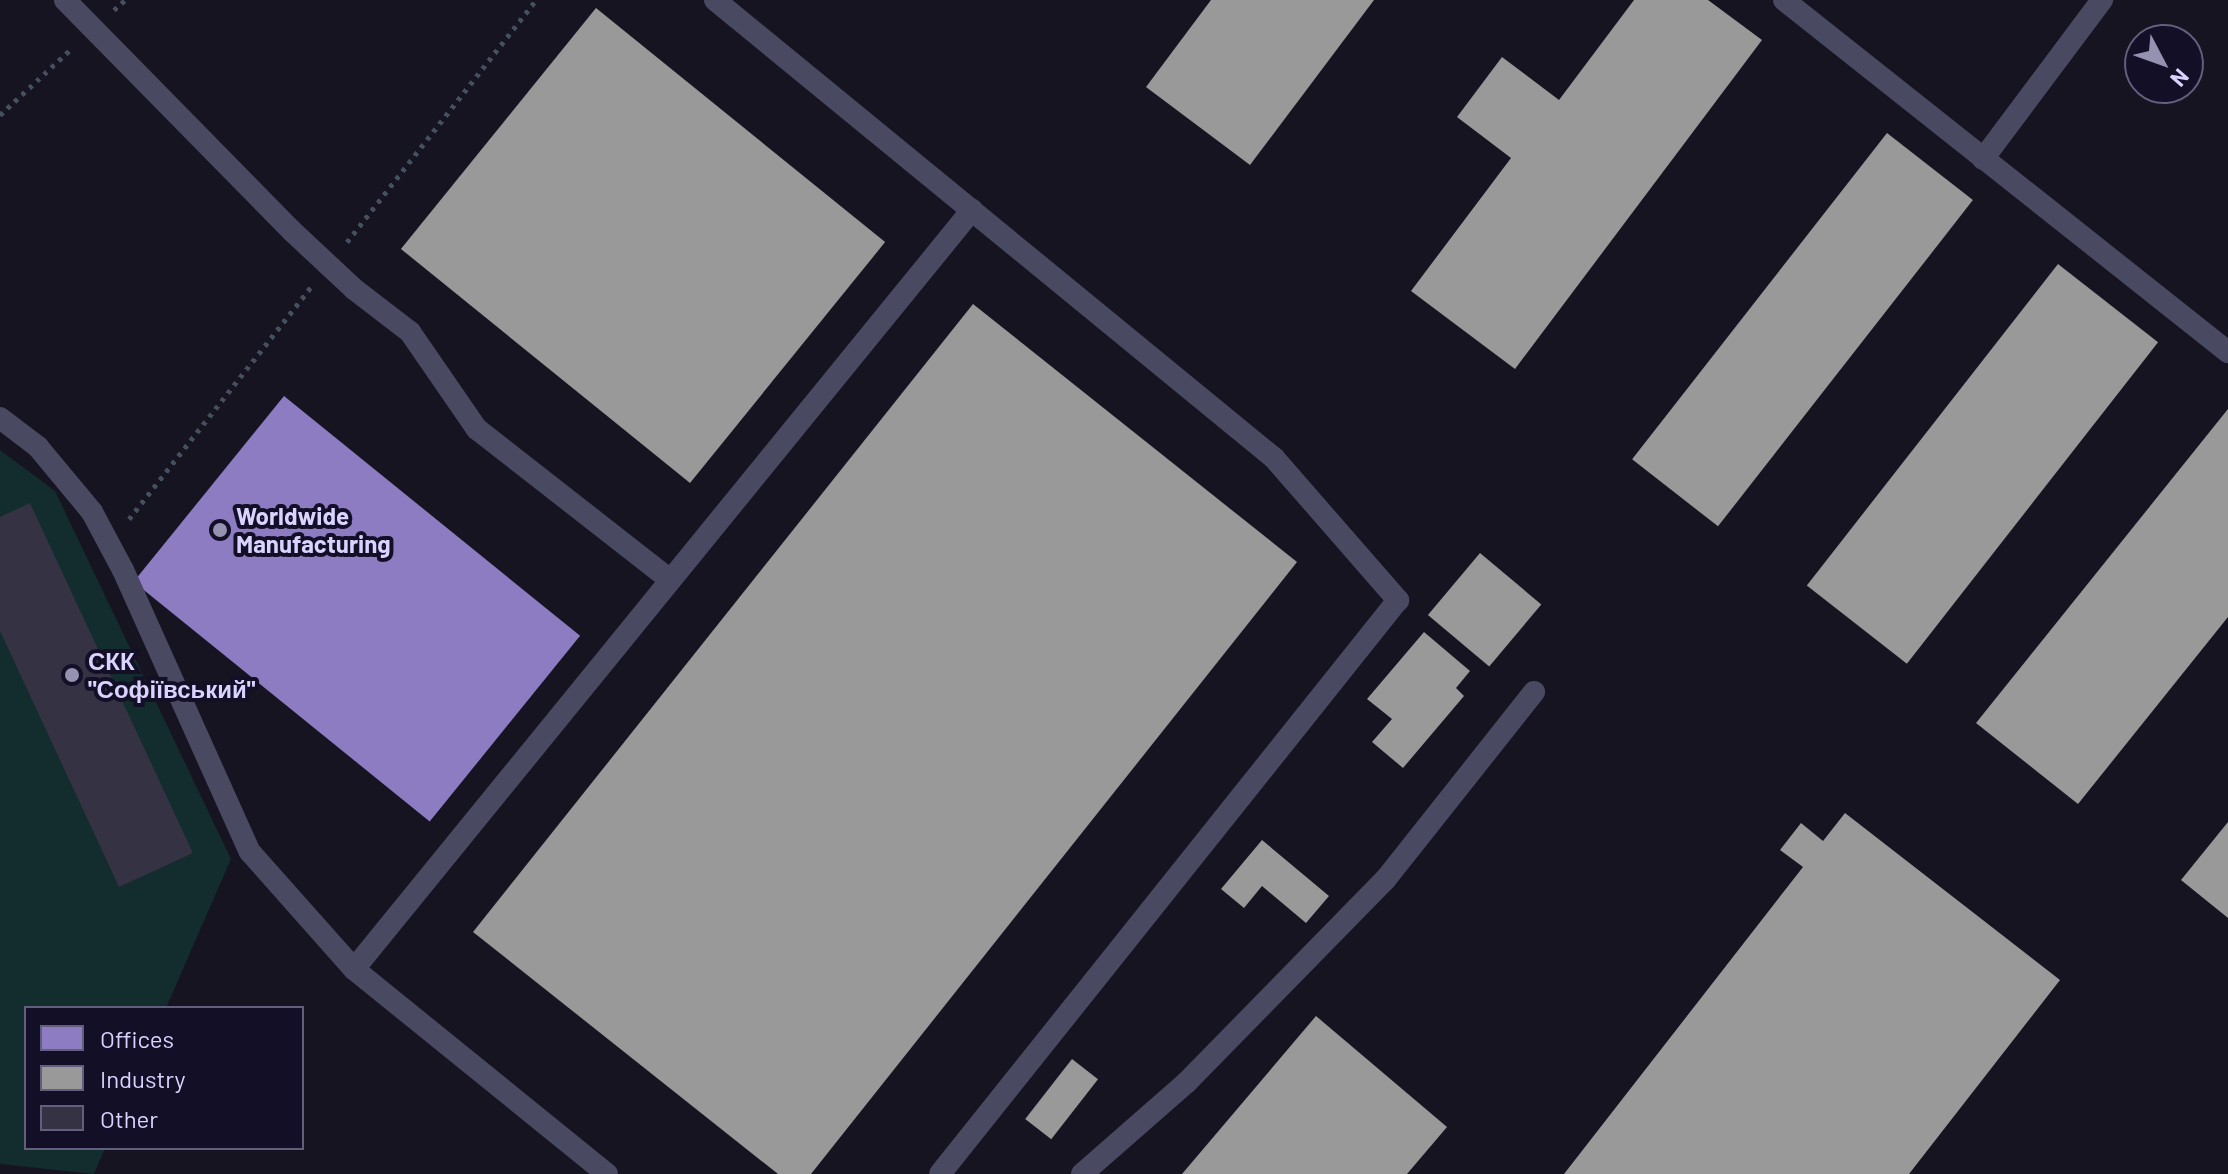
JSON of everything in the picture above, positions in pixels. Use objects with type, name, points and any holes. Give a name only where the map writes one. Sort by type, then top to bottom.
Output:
[{"type":"lane","points":[[65,0],[292,231],[354,289],[410,332],[477,429],[670,580]]},
{"type":"lane","points":[[715,0],[1274,458],[1398,600],[940,1174]]},
{"type":"lane","points":[[1784,0],[2228,352]]},
{"type":"lane","points":[[1983,159],[2102,0]]},
{"type":"lane","points":[[354,969],[972,210]]},
{"type":"lane","points":[[0,418],[38,447],[92,512],[123,570],[250,852],[354,969],[607,1174]]},
{"type":"lane","points":[[1082,1174],[1187,1082],[1385,880],[1534,692]]},
{"type":"path","points":[[0,115],[125,0]]},
{"type":"green space","name":"СКК \"Софіївський\"","points":[[0,450],[55,491],[231,859],[167,1006],[24,1006],[24,1150],[104,1150],[94,1174],[0,1164]]},
{"type":"building: Offices","points":[[284,396],[580,636],[430,822],[134,582]]},
{"type":"building: Industry","points":[[1211,0],[1374,0],[1250,165],[1146,87]]},
{"type":"building: Industry","points":[[1634,0],[1708,0],[1762,40],[1515,369],[1411,291],[1511,158],[1457,117],[1502,57],[1559,100]]},
{"type":"building: Industry","points":[[596,8],[885,242],[690,483],[401,249]]},
{"type":"building: Industry","points":[[1887,133],[1973,200],[1718,526],[1632,459]]},
{"type":"building: Industry","points":[[2058,264],[2158,342],[1907,664],[1807,586]]},
{"type":"building: Industry","points":[[973,304],[1297,562],[811,1174],[778,1174],[473,932]]},
{"type":"building: Industry","points":[[2228,409],[2228,617],[2078,804],[1976,723]]},
{"type":"building: Industry","points":[[1480,553],[1541,604],[1489,666],[1428,615]]},
{"type":"building: Industry","points":[[1424,632],[1470,671],[1456,688],[1464,696],[1403,768],[1372,742],[1392,719],[1367,699]]},
{"type":"building: Industry","points":[[1845,813],[2060,980],[1909,1174],[1564,1174],[1803,867],[1780,850],[1801,823],[1823,841]]},
{"type":"building: Industry","points":[[2228,822],[2228,918],[2181,880]]},
{"type":"building: Industry","points":[[1262,840],[1329,896],[1306,923],[1262,886],[1244,908],[1221,889]]},
{"type":"building: Industry","points":[[1316,1016],[1447,1127],[1407,1174],[1182,1174]]},
{"type":"building: Industry","points":[[1072,1059],[1098,1079],[1051,1139],[1025,1119]]},
{"type":"building: Other","points":[[30,503],[193,853],[119,887],[0,631],[0,517]]},
{"type":"place","name":"Worldwide Manufacturing","points":[[220,530]]},
{"type":"place","name":"СКК \"Софіївський\"","points":[[72,675]]}]
